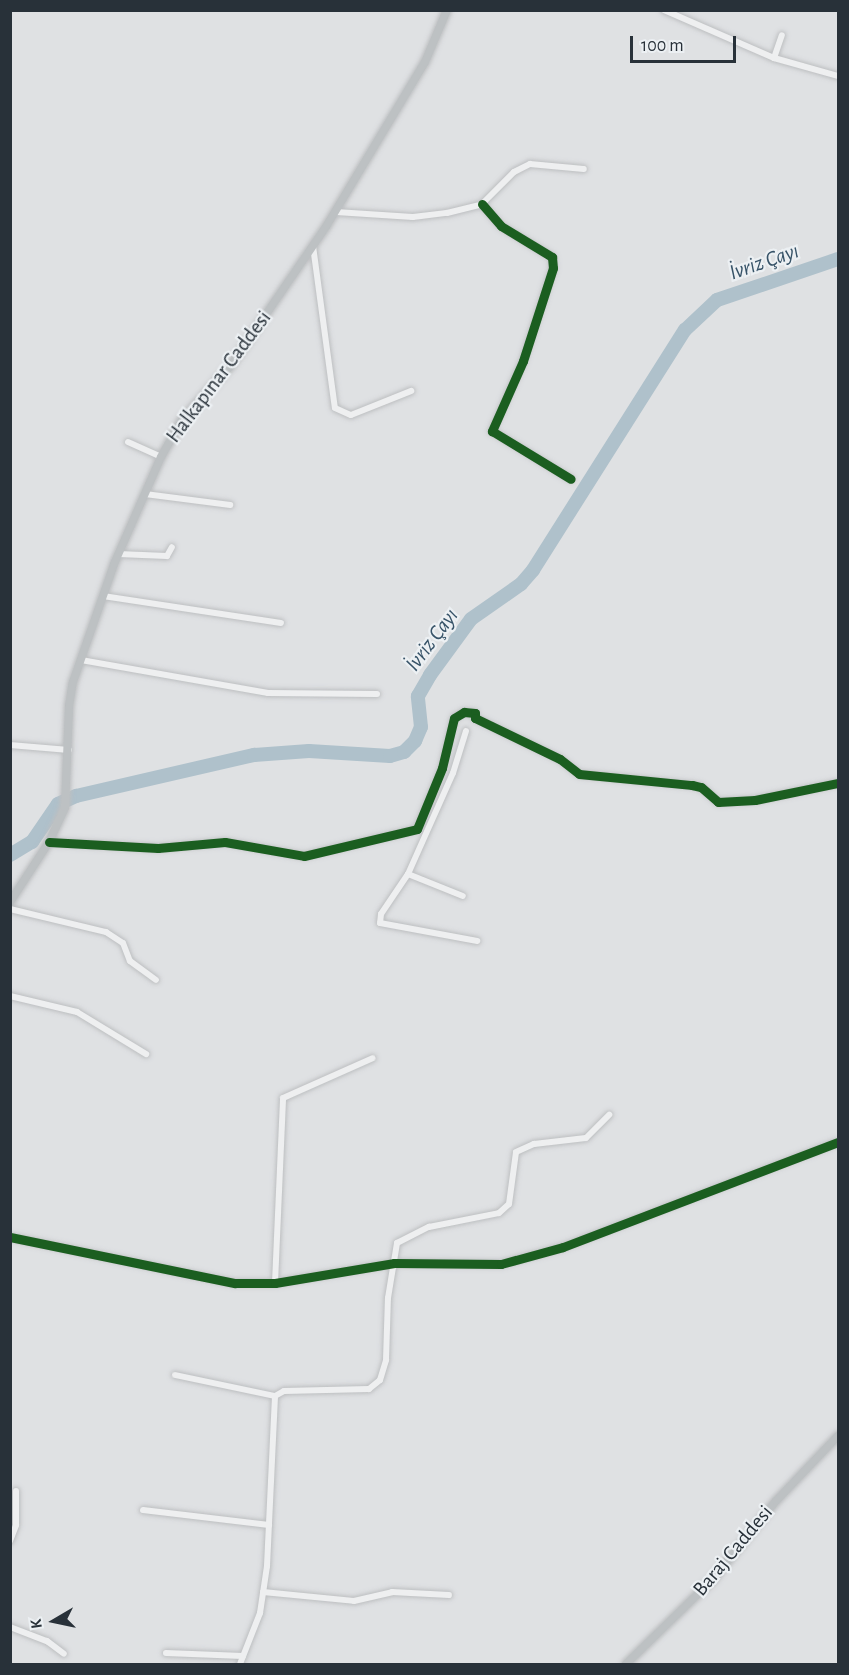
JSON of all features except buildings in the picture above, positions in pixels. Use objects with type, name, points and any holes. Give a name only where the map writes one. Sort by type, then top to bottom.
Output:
[{"type":"main road","name":"Halkapınar Caddesi","points":[[10,902],[49,842],[67,798],[69,705],[81,660],[118,554],[161,457],[182,420],[232,364],[336,212],[425,62],[447,10]]},
{"type":"main road","name":"Baraj Caddesi","points":[[626,1665],[714,1578],[776,1501],[838,1436]]},
{"type":"street","points":[[664,10],[774,58],[838,76]]},
{"type":"street","points":[[774,58],[782,35]]},
{"type":"street","points":[[336,212],[413,217],[482,204],[514,172],[530,164],[584,169]]},
{"type":"street","points":[[482,204],[501,226],[552,257],[553,268],[523,361],[492,431],[571,479]]},
{"type":"street","points":[[313,246],[335,408],[351,415],[411,391]]},
{"type":"street","points":[[128,441],[161,457]]},
{"type":"street","points":[[145,494],[230,505]]},
{"type":"street","points":[[118,554],[167,556],[172,547]]},
{"type":"street","points":[[103,596],[281,623]]},
{"type":"street","points":[[81,660],[268,693],[377,694]]},
{"type":"street","points":[[417,829],[442,768],[454,718],[464,712],[475,713],[475,718],[560,759],[579,774],[692,785],[701,787],[718,802],[755,800],[838,783]]},
{"type":"street","points":[[466,731],[453,773],[408,874],[381,914],[380,923],[477,941]]},
{"type":"street","points":[[10,745],[69,750]]},
{"type":"street","points":[[49,842],[158,848],[225,842],[304,856],[417,829],[424,834]]},
{"type":"street","points":[[408,874],[463,896]]},
{"type":"street","points":[[10,909],[106,932],[123,943],[130,961],[156,980]]},
{"type":"street","points":[[10,996],[77,1012],[146,1054]]},
{"type":"street","points":[[275,1283],[283,1098],[374,1058]]},
{"type":"street","points":[[175,1374],[275,1396],[284,1391],[369,1389],[380,1380],[386,1360],[388,1298],[397,1243],[405,1236],[429,1227],[489,1218],[506,1209],[516,1152],[534,1144],[586,1138],[609,1115]]},
{"type":"street","points":[[10,1237],[235,1283],[275,1283],[394,1263],[501,1264],[553,1250],[838,1142]]},
{"type":"street","points":[[240,1665],[260,1613],[263,1592],[275,1396]]},
{"type":"street","points":[[10,1541],[16,1525],[16,1491]]},
{"type":"street","points":[[143,1510],[268,1525]]},
{"type":"street","points":[[263,1592],[354,1601],[392,1592],[449,1595]]},
{"type":"street","points":[[10,1627],[47,1641],[64,1654]]},
{"type":"street","points":[[166,1653],[243,1656]]},
{"type":"waterway","name":"İvriz Çayı","points":[[10,855],[32,842],[58,804],[76,796],[254,755],[309,751],[390,756],[404,752],[415,741],[421,727],[418,696],[430,675],[471,619],[521,584],[533,570],[685,330],[717,300],[838,259]]},
{"type":"cycle path","points":[[482,204],[501,226],[552,257],[553,268],[523,361],[492,431],[571,479]]},
{"type":"cycle path","points":[[49,842],[158,848],[225,842],[304,856],[417,829],[442,768],[454,718],[464,712],[475,713],[475,718],[560,759],[579,774],[692,785],[701,787],[718,802],[755,800],[838,783]]},
{"type":"cycle path","points":[[10,1237],[235,1283],[275,1283],[394,1263],[501,1264],[563,1247],[838,1142]]}]
